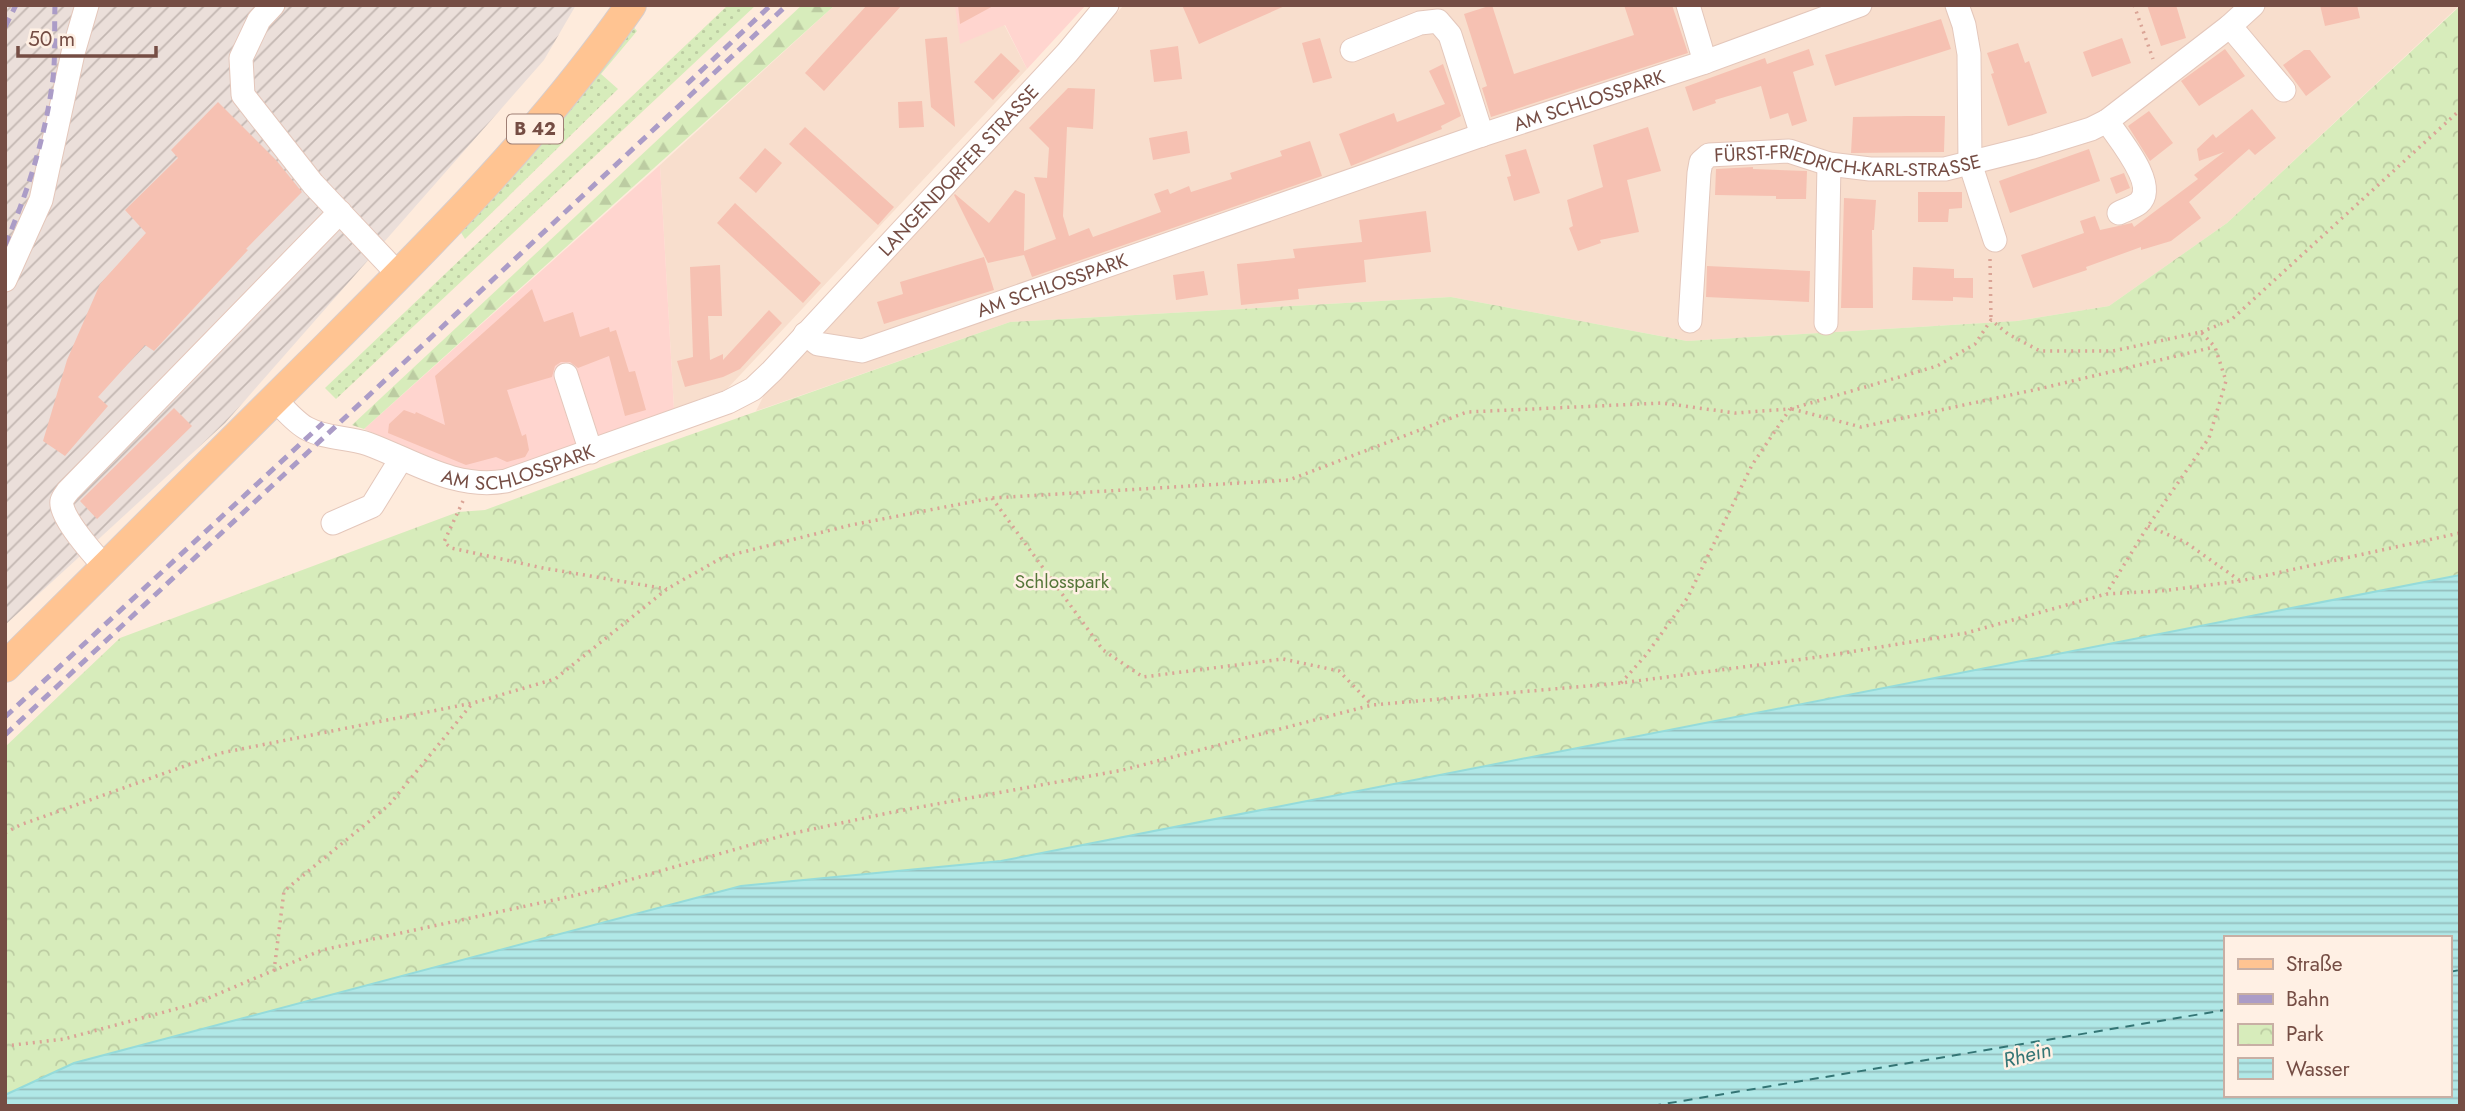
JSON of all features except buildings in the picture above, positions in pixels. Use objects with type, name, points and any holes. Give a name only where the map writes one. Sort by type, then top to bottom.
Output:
[{"type":"main road","name":"B 42","points":[[5,667],[399,275],[534,130],[590,62],[631,5]]},
{"type":"street","points":[[5,279],[41,200],[73,53],[87,5]]},
{"type":"street","points":[[273,5],[259,20],[241,58],[243,95],[313,184],[399,275]]},
{"type":"street","name":"LANGENDORFER STRASSE","points":[[805,334],[1066,53],[1107,5]]},
{"type":"street","points":[[1688,5],[1704,62]]},
{"type":"street","name":"AM SCHLOSSPARK","points":[[275,399],[309,430],[369,445],[435,473],[472,483],[506,481],[702,413],[740,396],[753,389],[772,371],[805,334],[818,344],[862,351],[1482,135],[1704,62],[1860,5]]},
{"type":"street","points":[[1956,5],[1964,25],[1969,54],[1970,163],[1995,240]]},
{"type":"street","name":"FÜRST-FRIEDRICH-KARL-STRASSE","points":[[1690,321],[1699,173],[1702,162],[1709,155],[1788,151],[1829,164],[1870,169],[1945,169],[1970,163],[2091,129],[2107,121],[2230,26],[2253,5]]},
{"type":"street","points":[[1352,50],[1420,23],[1438,21],[1450,35],[1482,135]]},
{"type":"street","points":[[2230,26],[2284,90]]},
{"type":"street","points":[[2107,121],[2145,179],[2144,194],[2140,202],[2119,213]]},
{"type":"street","points":[[1826,323],[1829,164]]},
{"type":"street","points":[[105,567],[62,511],[62,501],[68,491],[340,212]]},
{"type":"street","points":[[566,376],[591,452]]},
{"type":"street","points":[[333,523],[372,506],[401,458]]},
{"type":"path","points":[[2134,5],[2160,80]]},
{"type":"path","points":[[1991,320],[2008,334],[2040,351],[2113,351],[2201,332],[2231,320],[2460,110]]},
{"type":"path","points":[[5,833],[20,825],[222,752],[473,703],[555,679],[667,589],[723,557],[851,525],[992,498],[1289,480],[1467,412],[1662,403],[1735,413],[1790,409],[1937,366],[1975,344],[1991,320],[1988,265],[1995,240]]},
{"type":"path","points":[[2106,594],[2148,526],[2209,438],[2226,381],[2215,346],[2201,332]]},
{"type":"path","points":[[1790,409],[1861,427],[2043,388],[2215,346]]},
{"type":"path","points":[[1621,684],[1646,655],[1688,597],[1752,465],[1790,409]]},
{"type":"path","points":[[472,483],[444,542],[451,548],[543,568],[667,589]]},
{"type":"path","points":[[992,498],[1103,650],[1143,677],[1283,659],[1339,671],[1372,705]]},
{"type":"path","points":[[2148,526],[2185,542],[2240,581]]},
{"type":"path","points":[[5,1046],[64,1040],[194,1004],[322,950],[577,895],[785,835],[893,812],[1123,770],[1372,705],[1621,684],[1819,657],[1966,632],[2106,594],[2161,591],[2240,581],[2460,533]]},
{"type":"path","points":[[274,971],[284,891],[389,805],[473,703]]},
{"type":"shaded area","points":[[5,5],[576,5],[544,60],[225,423],[5,625]]},
{"type":"shaded area","points":[[835,5],[994,5],[1027,69],[727,389],[674,409],[660,165]]},
{"type":"shaded area","points":[[955,5],[1086,5],[1027,69],[1005,25],[960,44]]},
{"type":"shaded area","points":[[1124,5],[2460,5],[2227,223],[2109,306],[2017,321],[1687,341],[1451,297],[1010,322],[756,411],[766,391]]},
{"type":"shaded area","points":[[660,165],[674,409],[504,471],[485,472],[455,468],[364,429]]},
{"type":"green space","points":[[728,5],[756,5],[336,399],[325,388]]},
{"type":"green space","points":[[802,5],[835,5],[364,429],[352,425]]},
{"type":"green space","name":"Schlosspark","points":[[2460,6],[2460,575],[1001,861],[741,886],[5,1095],[5,747],[120,638],[458,512],[485,510],[1010,322],[1451,297],[1687,341],[2017,321],[2109,306],[2227,223]]},
{"type":"green space","points":[[630,23],[637,31],[601,74],[618,89],[465,239],[460,231]]},
{"type":"water","name":"Rhein","points":[[2460,575],[2460,1106],[5,1106],[5,1095],[74,1063],[741,886],[1001,861]]},
{"type":"ferry route","points":[[2451,972],[2460,970]]},
{"type":"ferry route","points":[[1652,1106],[2224,1010]]},
{"type":"railway","points":[[5,27],[16,5]]},
{"type":"railway","points":[[5,245],[27,187],[49,107],[53,76],[55,5]]},
{"type":"railway","points":[[687,84],[771,5]]},
{"type":"railway","points":[[5,735],[787,5]]},
{"type":"railway","points":[[5,717],[323,423]]}]
